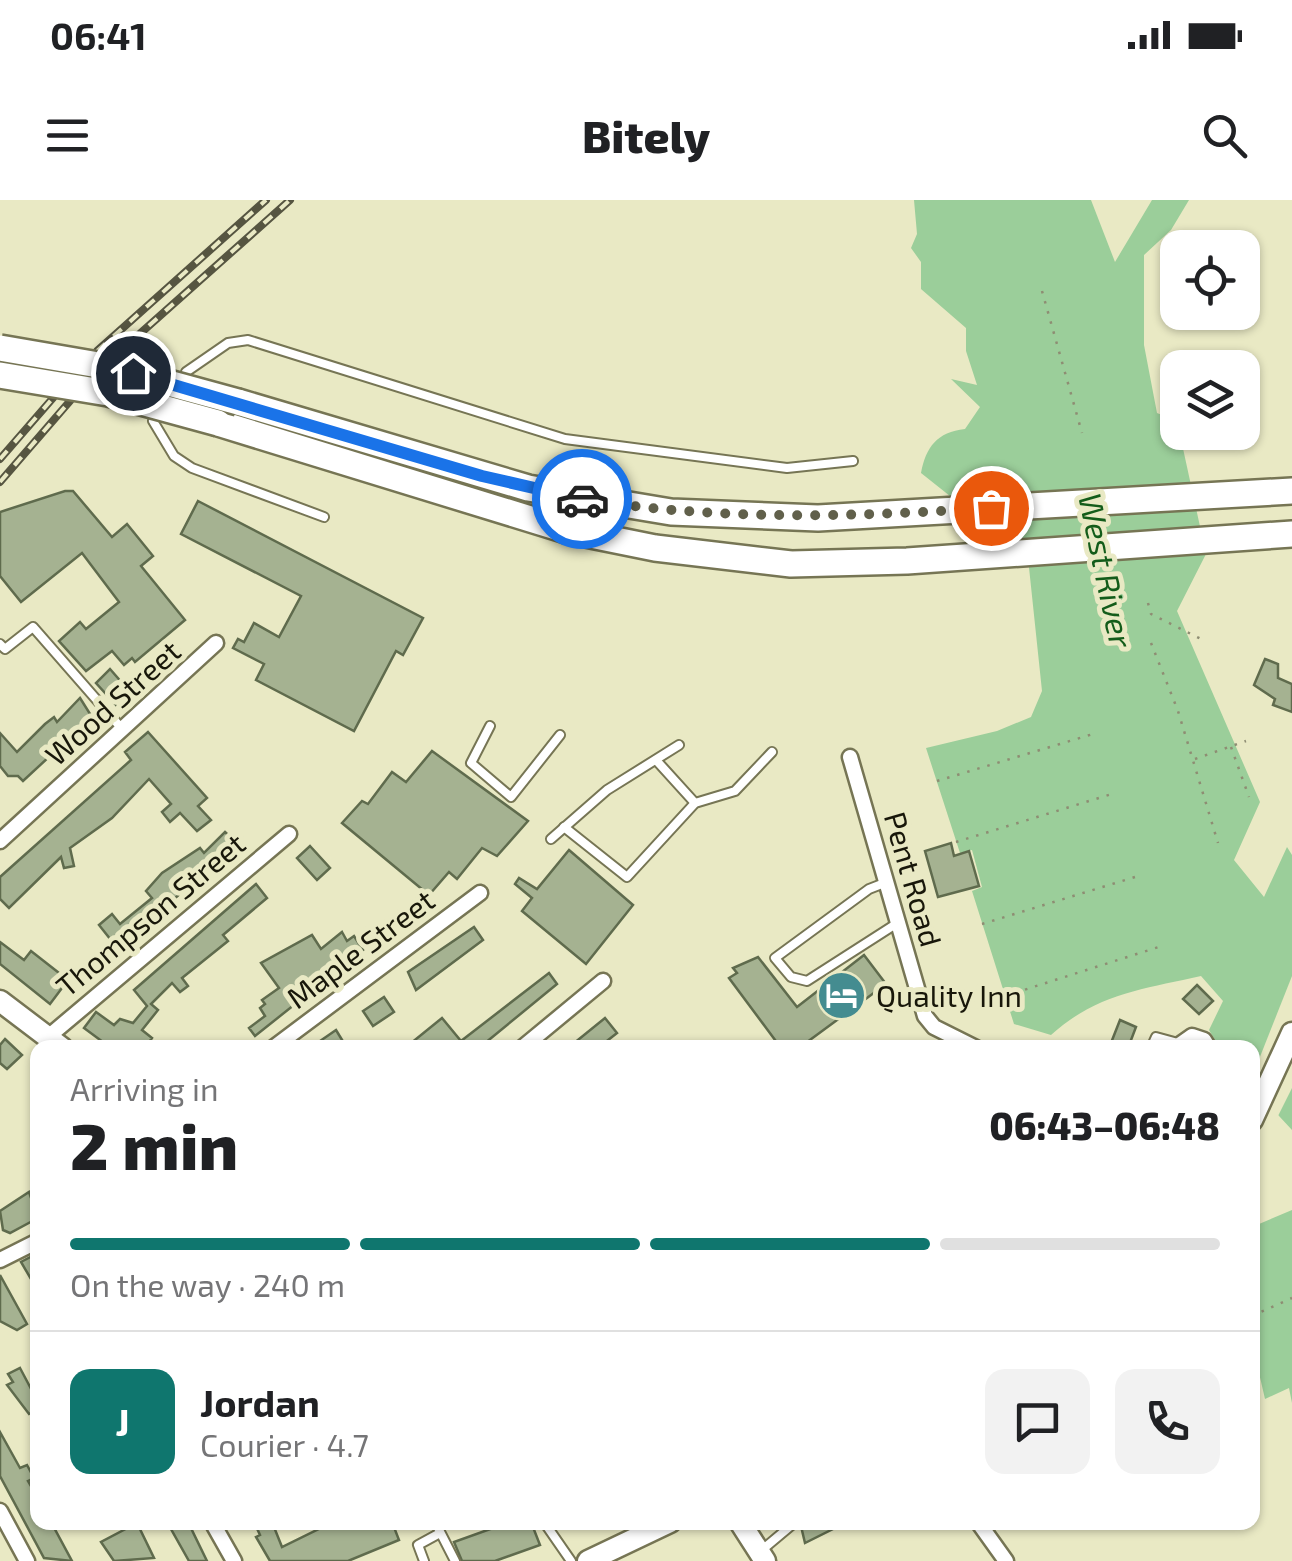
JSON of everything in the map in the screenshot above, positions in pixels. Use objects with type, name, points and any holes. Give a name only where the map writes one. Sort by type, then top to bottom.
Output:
[{"type":"highway","points":[[0,348],[110,368],[238,402],[482,476],[574,498],[671,512],[818,518],[1292,491]]},
{"type":"highway","points":[[0,374],[108,394],[218,423],[566,530],[708,556],[824,564],[1292,534]]},
{"type":"highway","points":[[1248,537],[1292,542]]},
{"type":"main road","points":[[0,1001],[52,1040]]},
{"type":"main road","points":[[1260,1103],[1292,1033]]},
{"type":"main road","points":[[588,1561],[653,1530]]},
{"type":"main road","points":[[750,1530],[762,1556]]},
{"type":"street","name":"Wood Street","points":[[0,841],[216,643]]},
{"type":"street","name":"Pent Road","points":[[850,757],[925,1016],[934,1027],[960,1040]]},
{"type":"street","name":"Thompson Street","points":[[57,1040],[289,834]]},
{"type":"street","name":"Maple Street","points":[[285,1040],[480,893]]},
{"type":"street","points":[[532,1040],[603,981]]},
{"type":"street","points":[[0,1260],[30,1245]]},
{"type":"street","points":[[0,1511],[27,1561]]},
{"type":"street","points":[[217,1530],[234,1561]]},
{"type":"street","points":[[984,1530],[1006,1561]]},
{"type":"lane","points":[[186,372],[228,344],[248,340],[566,439],[787,468],[852,461]]},
{"type":"lane","points":[[154,421],[174,456],[192,468],[324,517]]},
{"type":"lane","points":[[0,644],[5,649],[33,627],[123,730]]},
{"type":"lane","points":[[490,726],[471,763],[511,797],[560,735]]},
{"type":"lane","points":[[551,838],[608,790],[679,746]]},
{"type":"lane","points":[[564,827],[627,877],[695,803],[734,791],[772,752]]},
{"type":"lane","points":[[656,760],[695,803]]},
{"type":"lane","points":[[887,882],[868,888],[774,958],[790,977],[807,981],[898,922]]},
{"type":"lane","points":[[439,1530],[455,1561]]},
{"type":"lane","points":[[549,1530],[570,1561]]},
{"type":"lane","points":[[762,1556],[783,1530]]},
{"type":"lane","points":[[424,1561],[418,1546],[440,1533]]},
{"type":"path","points":[[1042,291],[1082,433]]},
{"type":"path","points":[[1148,603],[1151,614],[1205,641]]},
{"type":"path","points":[[1150,643],[1194,759],[1218,843]]},
{"type":"path","points":[[937,781],[1093,734]]},
{"type":"path","points":[[1194,759],[1246,741]]},
{"type":"path","points":[[1230,746],[1249,797]]},
{"type":"path","points":[[956,842],[1116,794]]},
{"type":"path","points":[[982,924],[1135,877]]},
{"type":"path","points":[[1005,996],[1165,945]]},
{"type":"path","points":[[1260,1312],[1292,1298]]},
{"type":"water","name":"West River","points":[[914,200],[1091,200],[1115,262],[1152,200],[1189,200],[1171,230],[1160,230],[1160,240],[1144,255],[1144,345],[1160,414],[1160,450],[1183,450],[1206,554],[1177,611],[1260,802],[1234,860],[1264,897],[1287,847],[1292,855],[1292,1130],[1260,1096],[1260,1040],[1215,1040],[1209,1030],[1223,1001],[1201,976],[1103,1002],[1051,1035],[1014,1024],[972,891],[982,887],[972,850],[960,853],[926,748],[997,731],[1031,717],[1042,691],[1028,558],[921,473],[934,442],[947,433],[965,429],[980,407],[951,379],[977,385],[966,351],[966,328],[921,289],[921,262],[911,248],[917,234]]},
{"type":"water","points":[[1292,1210],[1292,1403],[1289,1388],[1265,1399],[1260,1377],[1260,1224]]},
{"type":"pier","points":[[1292,976],[1292,1088],[1276,1120],[1260,1103],[1260,1057]]},
{"type":"building","points":[[73,491],[112,537],[127,524],[153,556],[141,566],[185,620],[135,662],[132,658],[124,665],[112,651],[86,671],[59,641],[80,622],[86,629],[119,602],[82,553],[21,602],[0,576],[0,512]]},
{"type":"building","points":[[198,501],[423,618],[403,655],[396,651],[354,731],[256,680],[264,664],[233,648],[238,639],[244,642],[254,623],[279,637],[301,596],[181,534]]},
{"type":"building","points":[[1265,659],[1278,664],[1278,678],[1292,684],[1292,712],[1273,705],[1275,699],[1254,685]]},
{"type":"building","points":[[110,669],[130,692],[116,705],[96,683]]},
{"type":"building","points":[[80,698],[92,717],[23,781],[18,776],[8,776],[0,766],[0,733],[17,752],[54,717],[57,722]]},
{"type":"building","points":[[148,732],[207,798],[198,806],[211,820],[197,831],[180,813],[170,822],[162,812],[171,804],[149,779],[112,818],[70,848],[74,866],[64,868],[61,857],[9,908],[0,899],[0,877],[131,760],[125,752]]},
{"type":"building","points":[[432,751],[528,821],[497,856],[482,848],[457,879],[449,872],[429,895],[342,823],[362,801],[368,804],[392,772],[406,782]]},
{"type":"building","points":[[225,832],[240,846],[120,946],[114,938],[111,940],[99,925],[112,914],[120,924],[152,898],[146,891],[162,873],[200,848],[204,853]]},
{"type":"building","points":[[951,843],[954,856],[969,851],[979,886],[938,897],[925,851]]},
{"type":"building","points":[[310,846],[330,868],[317,880],[297,858]]},
{"type":"building","points":[[569,850],[633,905],[586,964],[522,911],[532,898],[515,884],[519,878],[537,889]]},
{"type":"building","points":[[256,884],[267,898],[223,935],[228,941],[182,978],[188,986],[180,992],[172,983],[151,1004],[158,1010],[142,1030],[151,1040],[100,1040],[84,1028],[96,1012],[114,1025],[120,1019],[133,1023],[147,1006],[134,990]]},
{"type":"building","points":[[474,927],[483,940],[416,990],[408,972]]},
{"type":"building","points":[[342,932],[347,941],[354,936],[363,950],[255,1036],[249,1028],[265,1016],[260,1008],[265,1004],[262,1000],[279,988],[261,963],[312,935],[321,949]]},
{"type":"building","points":[[0,942],[24,960],[31,951],[68,980],[50,1004],[0,964]]},
{"type":"building","name":"Quality Inn","points":[[864,955],[886,984],[810,1040],[775,1040],[729,978],[737,973],[733,968],[758,957],[797,1007]]},
{"type":"building","points":[[549,973],[557,984],[489,1040],[462,1040]]},
{"type":"building","points":[[1197,985],[1213,1001],[1199,1014],[1183,999]]},
{"type":"building","points":[[384,997],[394,1012],[373,1026],[363,1011]]},
{"type":"building","points":[[442,1018],[460,1040],[415,1040]]},
{"type":"building","points":[[605,1018],[617,1033],[608,1040],[578,1040]]},
{"type":"building","points":[[1120,1020],[1136,1027],[1131,1040],[1112,1040]]},
{"type":"building","points":[[336,1030],[342,1040],[322,1040]]},
{"type":"building","points":[[5,1039],[22,1055],[7,1069],[0,1063],[0,1045]]},
{"type":"building","points":[[29,1192],[30,1222],[10,1233],[3,1230],[0,1211]]},
{"type":"building","points":[[30,1257],[30,1277],[21,1262]]},
{"type":"building","points":[[0,1275],[27,1324],[17,1330],[0,1321]]},
{"type":"building","points":[[20,1368],[30,1387],[29,1414],[7,1385],[13,1382],[8,1374]]},
{"type":"building","points":[[0,1432],[20,1468],[27,1465],[30,1471],[30,1530],[55,1530],[72,1561],[44,1558],[0,1476]]},
{"type":"building","points":[[124,1530],[140,1530],[154,1558],[114,1561],[101,1542]]},
{"type":"building","points":[[172,1530],[192,1530],[207,1561],[189,1561]]},
{"type":"building","points":[[258,1530],[275,1530],[282,1547],[317,1530],[395,1530],[399,1540],[348,1561],[270,1561],[256,1537],[260,1535]]},
{"type":"building","points":[[488,1530],[534,1530],[540,1545],[495,1561],[462,1561],[454,1542]]},
{"type":"building","points":[[802,1530],[831,1530],[805,1543]]},
{"type":"railway","points":[[97,351],[266,200]]},
{"type":"railway","points":[[116,355],[290,200]]},
{"type":"railway","points":[[0,459],[53,398]]},
{"type":"railway","points":[[0,482],[70,401]]},
{"type":"way so far","points":[[582,499],[671,512],[762,518],[991,508]]},
{"type":"place","name":"Quality Inn","points":[[841,995]]},
{"type":"route","points":[[133,373],[482,476],[582,499]]}]
